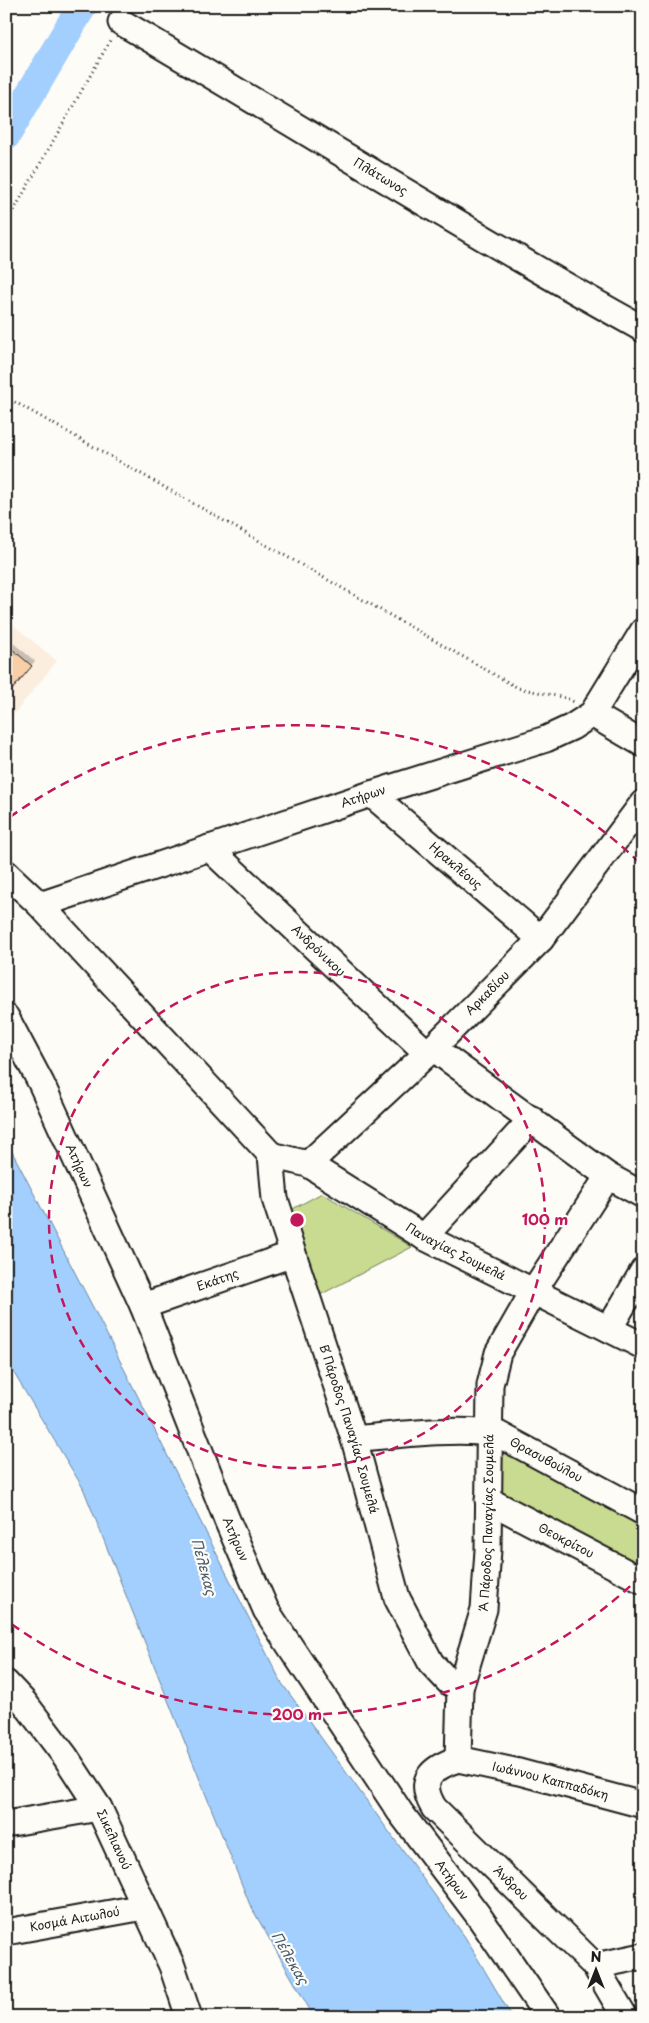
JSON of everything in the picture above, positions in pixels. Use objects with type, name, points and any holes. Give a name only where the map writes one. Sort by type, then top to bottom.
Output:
[{"type":"street","name":"Πλάτωνος","points":[[121,22],[275,112],[448,218],[643,329]]},
{"type":"street","name":"Ατήρων","points":[[40,905],[371,794],[546,739],[572,727],[592,714],[643,631]]},
{"type":"street","points":[[592,714],[643,744]]},
{"type":"street","name":"Ηρακλέους","points":[[371,794],[541,939]]},
{"type":"street","name":"Αρκαδίου","points":[[308,1164],[430,1051],[541,939],[643,803]]},
{"type":"street","name":"Ανδρόνικου","points":[[209,848],[430,1051],[532,1119],[608,1176],[643,1195]]},
{"type":"street","points":[[6,873],[40,905],[271,1155]]},
{"type":"street","name":"Ατήρων","points":[[6,1018],[41,1082],[143,1306],[227,1520],[266,1610],[400,1812],[478,1915],[548,2017]]},
{"type":"street","points":[[424,1236],[532,1119]]},
{"type":"street","name":"Παναγίας Σουμελά","points":[[271,1155],[308,1164],[424,1236],[643,1346]]},
{"type":"street","name":"Β΄ Πάροδος Παναγίας Σουμελά","points":[[271,1155],[275,1199],[354,1439],[397,1598],[430,1663],[449,1682],[460,1688]]},
{"type":"street","name":"Α΄ Πάροδος Παναγίας Σουμελά","points":[[458,1759],[460,1688],[484,1609],[490,1385],[498,1353],[533,1292],[608,1176]]},
{"type":"street","name":"Εκάτης","points":[[143,1306],[293,1254]]},
{"type":"street","points":[[609,1329],[643,1271]]},
{"type":"street","name":"Θρασυβούλου","points":[[354,1439],[409,1434],[489,1432],[510,1439],[643,1512]]},
{"type":"street","name":"Θεοκρίτου","points":[[488,1500],[643,1581]]},
{"type":"street","name":"Σικελιανού","points":[[6,1683],[15,1703],[65,1756],[99,1808],[172,1966],[189,2017]]},
{"type":"street","name":"Ιωάννου Καππαδόκη","points":[[458,1759],[519,1772],[643,1805]]},
{"type":"street","name":"Άνδρου","points":[[458,1759],[440,1766],[431,1772],[426,1791],[434,1808],[595,1966],[625,2017]]},
{"type":"street","points":[[6,1824],[99,1808]]},
{"type":"street","name":"Κοσμά Αιτωλού","points":[[6,1932],[144,1907]]},
{"type":"street","points":[[595,1966],[643,1956]]},
{"type":"path","points":[[6,224],[121,22]]},
{"type":"path","points":[[6,397],[518,688],[566,698],[592,714]]},
{"type":"shaded area","points":[[6,619],[57,661],[6,724]]},
{"type":"green space","points":[[322,1193],[412,1247],[316,1297],[289,1211]]},
{"type":"green space","points":[[500,1440],[643,1519],[643,1572],[498,1491]]},
{"type":"water","name":"Πέλεκας","points":[[6,1140],[97,1315],[281,1682],[465,1937],[512,2017],[314,2017],[250,1905],[83,1488],[6,1360]]},
{"type":"building","points":[[6,644],[32,666],[6,697]]},
{"type":"waterway","points":[[6,135],[82,6]]}]
